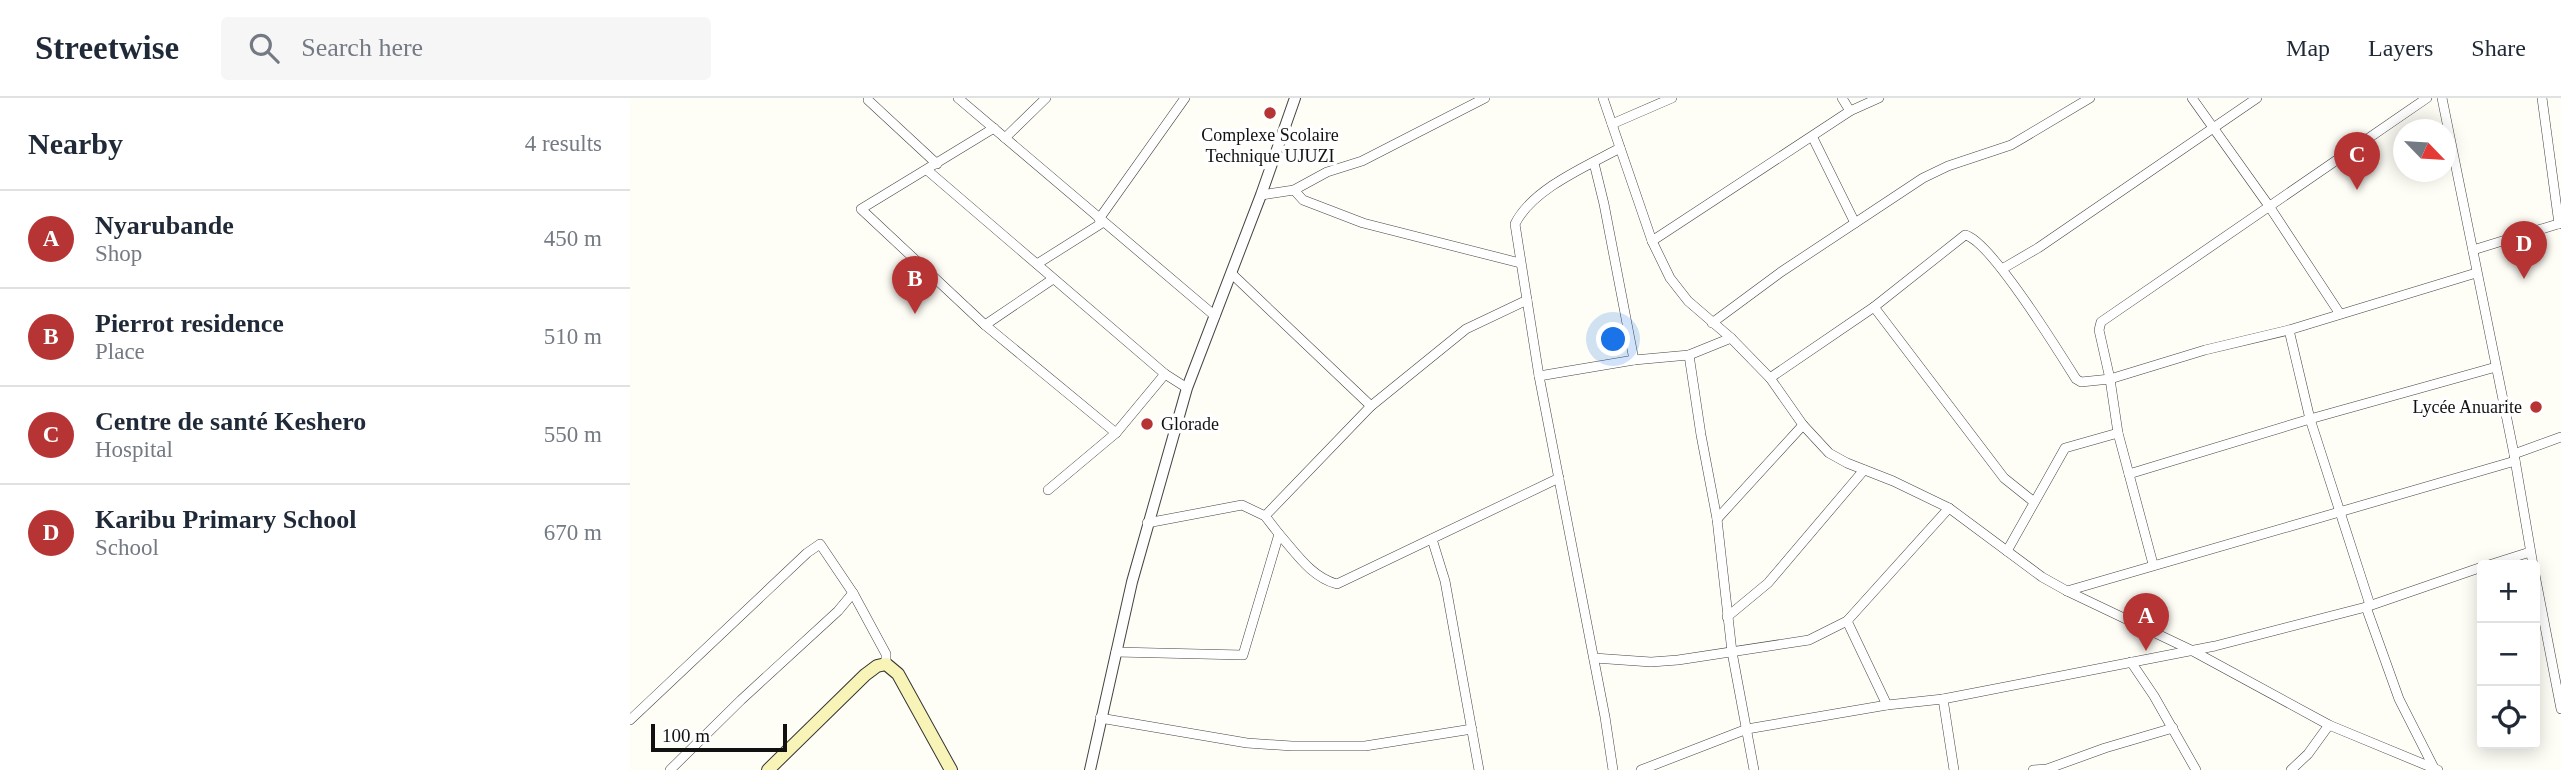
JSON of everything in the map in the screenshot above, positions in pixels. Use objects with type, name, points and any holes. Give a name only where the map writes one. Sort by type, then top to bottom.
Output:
[{"type":"main road","points":[[768,770],[864,675],[877,666],[886,664],[898,674],[951,770]]},
{"type":"street","points":[[958,98],[1215,316]]},
{"type":"street","points":[[1005,138],[1045,98]]},
{"type":"street","points":[[1037,264],[1100,221],[1185,98]]},
{"type":"street","points":[[1090,770],[1147,523],[1187,388],[1232,274],[1294,98]]},
{"type":"street","points":[[1261,195],[1294,190],[1327,172],[1362,161],[1485,98]]},
{"type":"street","points":[[1602,98],[1652,242],[1670,278],[1688,301],[1731,338],[1770,378],[1803,425],[1829,453],[1948,508],[2042,577],[2067,591],[2191,650],[2329,725],[2436,769]]},
{"type":"street","points":[[1612,124],[1672,98]]},
{"type":"street","points":[[1842,98],[1850,111]]},
{"type":"street","points":[[1652,242],[1813,138],[1850,111],[1879,98]]},
{"type":"street","points":[[1712,323],[1781,272],[1935,172],[2011,145],[2090,98]]},
{"type":"street","points":[[2192,98],[2269,206],[2340,314]]},
{"type":"street","points":[[2002,269],[2038,248],[2257,98]]},
{"type":"street","points":[[2153,564],[2118,433],[2099,330],[2101,323],[2427,98]]},
{"type":"street","points":[[2442,98],[2515,457],[2532,560]]},
{"type":"street","points":[[2473,250],[2560,224],[2542,98]]},
{"type":"street","points":[[868,100],[937,164]]},
{"type":"street","points":[[994,128],[861,209],[985,325],[1116,433]]},
{"type":"street","points":[[1813,138],[1855,223]]},
{"type":"street","points":[[1612,770],[1594,658],[1539,376],[1515,224],[1518,217],[1557,183],[1620,148]]},
{"type":"street","points":[[1594,163],[1634,360]]},
{"type":"street","points":[[927,170],[1165,374],[1187,388]]},
{"type":"street","points":[[1294,190],[1303,200],[1363,223],[1520,263]]},
{"type":"street","points":[[1770,378],[1874,307],[1965,235],[1972,237],[2002,269],[2078,381],[2110,379],[2205,350],[2289,330],[2476,272]]},
{"type":"street","points":[[1232,274],[1371,406]]},
{"type":"street","points":[[985,325],[1053,279]]},
{"type":"street","points":[[1265,516],[1371,406],[1466,330],[1527,300]]},
{"type":"street","points":[[1874,307],[2004,478],[2034,502]]},
{"type":"street","points":[[2289,330],[2310,419],[2399,699],[2436,769]]},
{"type":"street","points":[[1539,376],[1634,360],[1689,355],[1731,338]]},
{"type":"street","points":[[1689,355],[1700,435],[1717,519],[1732,652],[1754,770]]},
{"type":"street","points":[[2129,474],[2310,419],[2496,367]]},
{"type":"street","points":[[1048,490],[1116,433],[1165,374]]},
{"type":"street","points":[[1717,519],[1803,425]]},
{"type":"street","points":[[2007,551],[2065,448],[2118,433]]},
{"type":"street","points":[[2067,591],[2515,457],[2561,437]]},
{"type":"street","points":[[1727,617],[1768,583],[1864,470]]},
{"type":"street","points":[[1147,523],[1242,505],[1265,516],[1313,572],[1323,580],[1336,584],[1559,478]]},
{"type":"street","points":[[1594,658],[1664,662],[1809,640],[1847,621],[1948,508]]},
{"type":"street","points":[[1116,652],[1243,655],[1279,534]]},
{"type":"street","points":[[1432,539],[1445,581],[1479,770]]},
{"type":"street","points":[[630,720],[820,544],[853,593],[886,654],[886,664]]},
{"type":"street","points":[[2505,560],[2530,552]]},
{"type":"street","points":[[1641,770],[1746,729],[1887,705],[1943,699],[2191,650],[2368,606],[2477,569]]},
{"type":"street","points":[[670,770],[838,611],[853,593]]},
{"type":"street","points":[[2540,601],[2561,709]]},
{"type":"street","points":[[1847,621],[1887,705]]},
{"type":"street","points":[[2131,662],[2195,767],[2184,770]]},
{"type":"street","points":[[1943,699],[1954,770]]},
{"type":"street","points":[[1100,718],[1247,743],[1292,746],[1365,746],[1472,729]]},
{"type":"street","points":[[2291,770],[2308,754],[2329,725]]},
{"type":"street","points":[[2034,770],[2047,769],[2173,728]]},
{"type":"place","name":"Complexe Scolaire Technique UJUZI","points":[[1270,113]]},
{"type":"place","name":"Centre de santé Keshero","points":[[2357,190]]},
{"type":"place","name":"Karibu Primary School","points":[[2524,279]]},
{"type":"place","name":"Pierrot residence","points":[[915,314]]},
{"type":"place","name":"Lycée Anuarite","points":[[2536,407]]},
{"type":"place","name":"Glorade","points":[[1147,424]]},
{"type":"place","name":"Nyarubande","points":[[2146,651]]}]
